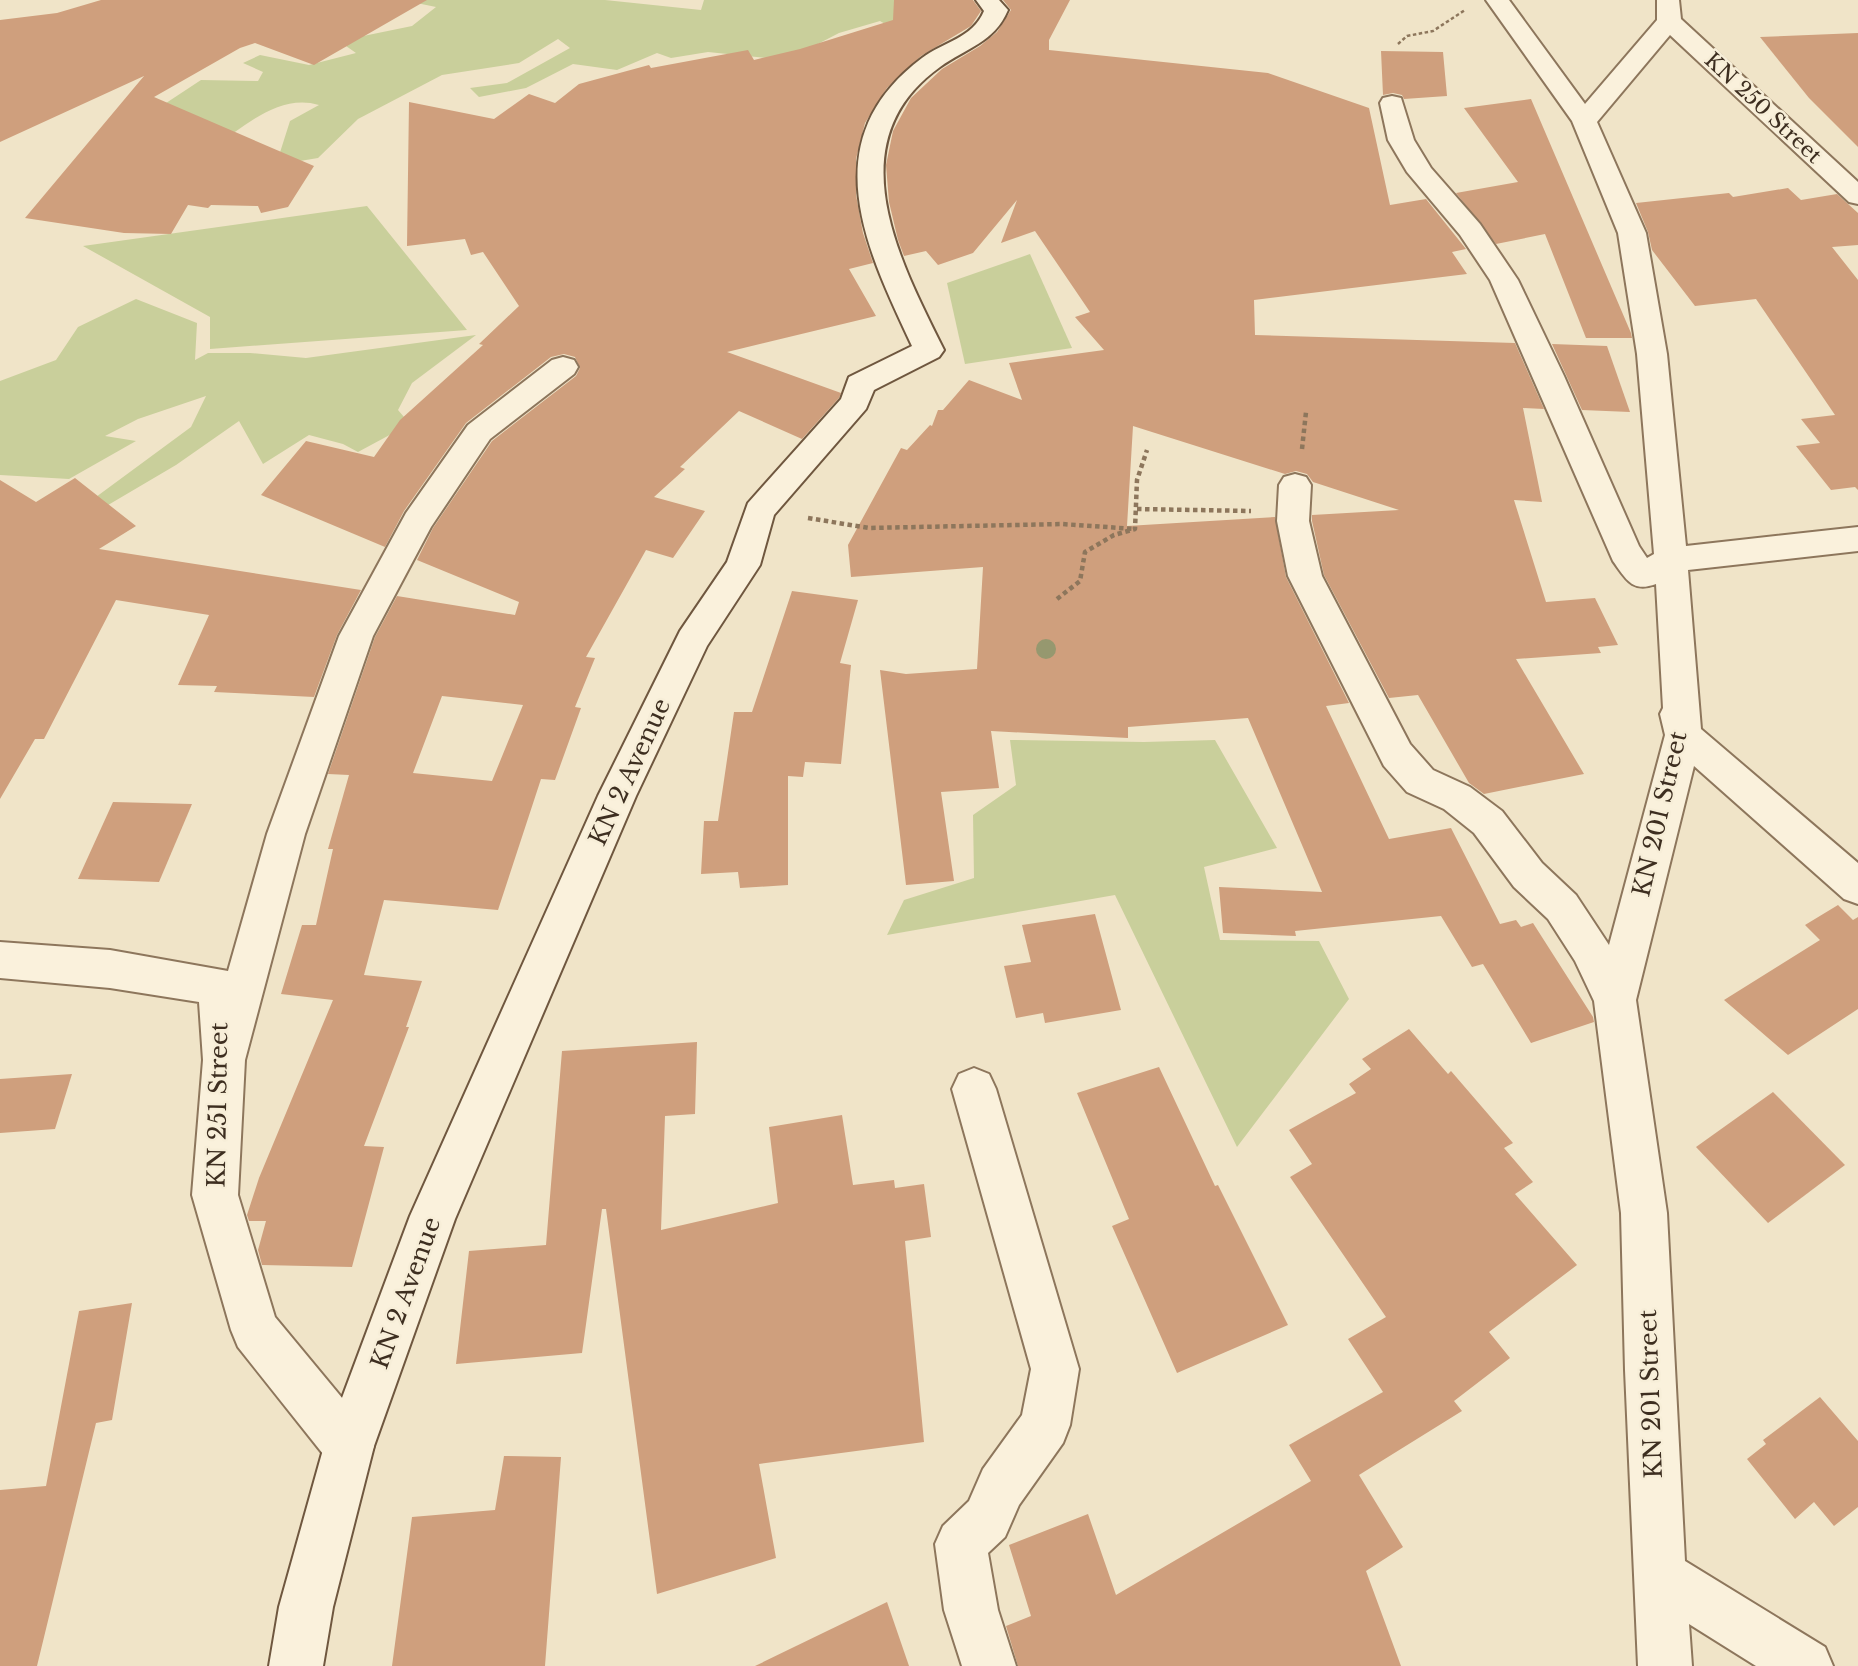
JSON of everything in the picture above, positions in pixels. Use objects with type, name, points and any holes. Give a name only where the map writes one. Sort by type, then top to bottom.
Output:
[{"type":"street","name":"KN 2 Avenue","points":[[296,1666],[306,1607],[349,1446],[433,1216],[617,796],[692,640],[743,565],[760,511],[855,402],[860,384],[929,350],[883,245],[868,183],[871,139],[886,104],[908,82],[930,63],[976,37],[993,23],[996,10],[987,0]]},
{"type":"street","name":"KN 201 Street","points":[[1499,4],[1584,121],[1632,233],[1653,354],[1656,568],[1683,735],[1615,1000],[1644,1213],[1665,1666]]},
{"type":"street","points":[[1584,121],[1668,10]]},
{"type":"street","name":"KN 250 Street","points":[[1668,10],[1858,196]]},
{"type":"street","points":[[1392,103],[1401,140],[1420,172],[1470,230],[1504,280],[1625,552],[1656,568],[1858,539]]},
{"type":"street","points":[[224,1060],[286,834],[356,636],[418,521],[478,432],[563,367]]},
{"type":"street","points":[[1295,485],[1293,521],[1305,576],[1397,755],[1420,781],[1457,799],[1488,822],[1528,875],[1562,906],[1589,948],[1615,1000]]},
{"type":"street","points":[[1683,735],[1858,887]]},
{"type":"street","name":"KN 251 Street","points":[[0,960],[61,962],[150,973],[219,987],[224,1060],[215,1195],[256,1330],[349,1446]]},
{"type":"street","points":[[974,1089],[1055,1369],[1045,1424],[1001,1487],[987,1519],[961,1544],[971,1610],[989,1666]]},
{"type":"street","points":[[1659,1575],[1806,1666]]},
{"type":"path","points":[[1398,44],[1408,36],[1433,32],[1435,28],[1467,9],[1491,14],[1499,4]]},
{"type":"path","points":[[1135,529],[1137,509],[1134,483],[1146,450]]},
{"type":"path","points":[[1137,509],[1257,511],[1266,505],[1268,495],[1272,492],[1293,491],[1295,485]]},
{"type":"path","points":[[760,511],[869,528],[1062,524],[1135,529]]},
{"type":"path","points":[[1057,600],[1080,581],[1085,552],[1114,535],[1135,529]]},
{"type":"green space","points":[[402,0],[605,0],[701,10],[704,0],[935,0],[922,46],[880,21],[839,33],[787,60],[708,52],[671,58],[657,53],[617,70],[573,64],[526,88],[479,97],[470,88],[507,83],[570,48],[558,39],[519,63],[442,75],[358,119],[318,158],[276,165],[290,121],[319,105],[305,102],[277,107],[215,146],[157,109],[201,80],[258,81],[263,72],[243,63],[260,55],[309,65],[356,53],[339,41],[412,26],[436,7]]},
{"type":"green space","points":[[367,206],[467,330],[210,349],[210,317],[83,246]]},
{"type":"green space","points":[[1030,254],[1072,348],[965,364],[947,283]]},
{"type":"green space","points":[[136,299],[197,323],[195,360],[208,353],[250,353],[306,358],[476,335],[412,383],[398,410],[410,424],[358,452],[343,444],[309,435],[263,464],[239,421],[176,465],[103,508],[77,511],[191,427],[206,396],[138,419],[105,436],[136,441],[69,479],[0,475],[0,381],[56,360],[78,327]]},
{"type":"green space","points":[[1010,740],[1215,740],[1277,848],[1204,867],[1220,940],[1319,941],[1349,999],[1237,1147],[1115,895],[887,935],[904,900],[974,878],[973,815],[1016,785]]},
{"type":"building","points":[[101,0],[427,0],[314,65],[255,43],[240,48],[154,97],[314,166],[288,207],[261,213],[258,206],[211,205],[208,208],[188,205],[171,234],[124,233],[25,218],[144,76],[0,142],[0,20],[57,13]]},
{"type":"building","points":[[894,0],[973,0],[981,11],[971,26],[921,56],[887,88],[865,123],[856,159],[856,195],[863,233],[873,263],[849,269],[876,316],[727,352],[841,393],[839,398],[802,439],[739,411],[680,467],[685,469],[654,497],[705,511],[673,558],[646,550],[586,657],[595,658],[575,707],[581,708],[555,780],[541,779],[498,910],[384,900],[364,975],[422,981],[406,1027],[409,1027],[364,1146],[384,1147],[352,1267],[262,1265],[258,1250],[266,1221],[249,1221],[247,1215],[259,1178],[333,1000],[281,994],[302,925],[316,925],[333,849],[328,849],[349,775],[328,774],[375,637],[397,596],[515,615],[519,602],[417,560],[433,528],[492,441],[576,376],[580,368],[575,357],[564,354],[551,357],[466,423],[404,511],[385,547],[261,495],[306,441],[374,457],[400,420],[483,345],[479,344],[519,306],[483,252],[471,255],[465,239],[407,246],[409,102],[494,119],[529,94],[555,103],[579,84],[649,65],[651,68],[748,50],[754,60],[800,49],[893,20]],"holes":[[[442,696],[523,705],[492,781],[413,773]]]},
{"type":"building","points":[[1003,0],[1070,0],[1049,40],[1049,50],[1268,73],[1369,108],[1390,205],[1426,199],[1466,249],[1452,252],[1467,274],[1254,300],[1255,335],[1515,343],[1544,409],[1523,408],[1542,502],[1514,500],[1546,602],[1595,598],[1618,645],[1598,647],[1601,653],[1516,659],[1584,774],[1484,794],[1469,783],[1418,695],[1389,698],[1324,575],[1312,515],[1399,510],[1313,482],[1307,474],[1296,471],[1285,474],[1133,426],[1127,526],[1275,517],[1286,577],[1349,703],[1326,706],[1389,839],[1451,828],[1500,924],[1516,920],[1521,927],[1533,923],[1594,1022],[1531,1043],[1483,964],[1472,967],[1441,916],[1295,931],[1296,936],[1223,933],[1219,887],[1322,892],[1248,718],[1128,727],[1128,738],[991,731],[999,788],[941,792],[954,881],[906,885],[880,670],[906,674],[977,669],[983,567],[851,577],[848,545],[901,448],[907,450],[930,425],[932,426],[938,410],[943,410],[969,380],[1022,400],[1009,363],[1104,350],[1075,317],[1090,312],[1035,231],[1001,243],[1017,200],[973,253],[938,265],[926,251],[904,256],[898,240],[889,202],[886,165],[893,131],[911,98],[942,69],[980,46],[997,32],[1011,10]]},
{"type":"building","points":[[1858,33],[1858,147],[1809,98],[1760,37]]},
{"type":"building","points":[[1381,51],[1443,52],[1447,96],[1404,99],[1402,95],[1393,93],[1383,95]]},
{"type":"building","points":[[1531,99],[1632,338],[1586,338],[1545,234],[1496,244],[1456,193],[1518,182],[1464,108]]},
{"type":"building","points":[[1788,188],[1801,200],[1837,194],[1858,213],[1858,245],[1832,247],[1858,280],[1858,490],[1855,487],[1831,490],[1796,446],[1820,443],[1801,419],[1835,415],[1756,299],[1695,306],[1652,250],[1636,203],[1729,193],[1733,197]]},
{"type":"building","points":[[1552,344],[1607,346],[1630,412],[1582,410]]},
{"type":"building","points":[[75,478],[136,526],[99,549],[361,590],[337,635],[314,697],[214,692],[217,686],[178,685],[209,615],[116,600],[44,739],[35,739],[0,799],[0,480],[36,502]]},
{"type":"building","points":[[792,591],[858,600],[840,663],[851,665],[841,764],[805,762],[803,777],[788,776],[788,885],[740,888],[738,872],[701,874],[704,821],[718,821],[734,712],[752,712]]},
{"type":"building","points":[[113,802],[192,804],[159,882],[78,879]]},
{"type":"building","points":[[1838,905],[1853,920],[1858,917],[1858,1009],[1788,1055],[1724,1000],[1820,940],[1805,925]]},
{"type":"building","points":[[1095,914],[1121,1010],[1045,1023],[1043,1013],[1016,1018],[1004,966],[1031,962],[1022,925]]},
{"type":"building","points":[[1409,1029],[1448,1074],[1451,1071],[1513,1143],[1504,1148],[1533,1182],[1515,1194],[1577,1265],[1489,1332],[1510,1358],[1454,1401],[1462,1411],[1359,1475],[1403,1547],[1366,1571],[1401,1666],[1018,1666],[1006,1626],[1031,1616],[1009,1545],[1088,1514],[1116,1595],[1311,1481],[1289,1445],[1383,1392],[1348,1339],[1386,1317],[1290,1177],[1312,1164],[1289,1130],[1356,1093],[1349,1084],[1371,1069],[1362,1059]]},
{"type":"building","points":[[697,1042],[695,1114],[665,1116],[661,1230],[778,1203],[769,1127],[842,1115],[853,1185],[894,1180],[895,1188],[924,1184],[931,1237],[905,1241],[924,1442],[759,1464],[776,1558],[657,1594],[606,1209],[602,1209],[582,1353],[456,1364],[469,1251],[546,1245],[562,1051]]},
{"type":"building","points":[[1159,1067],[1215,1186],[1218,1185],[1288,1325],[1177,1373],[1112,1226],[1129,1219],[1077,1093]]},
{"type":"building","points":[[72,1074],[55,1129],[0,1133],[0,1079]]},
{"type":"building","points":[[1773,1092],[1845,1165],[1768,1223],[1696,1147]]},
{"type":"building","points":[[132,1303],[112,1420],[96,1423],[37,1666],[0,1666],[0,1490],[46,1486],[79,1311]]},
{"type":"building","points":[[1820,1397],[1858,1441],[1858,1507],[1834,1526],[1814,1502],[1795,1519],[1747,1459],[1766,1444],[1763,1440]]},
{"type":"building","points":[[504,1456],[561,1457],[545,1666],[392,1666],[412,1517],[495,1510]]},
{"type":"building","points":[[887,1602],[909,1666],[755,1666]]}]
